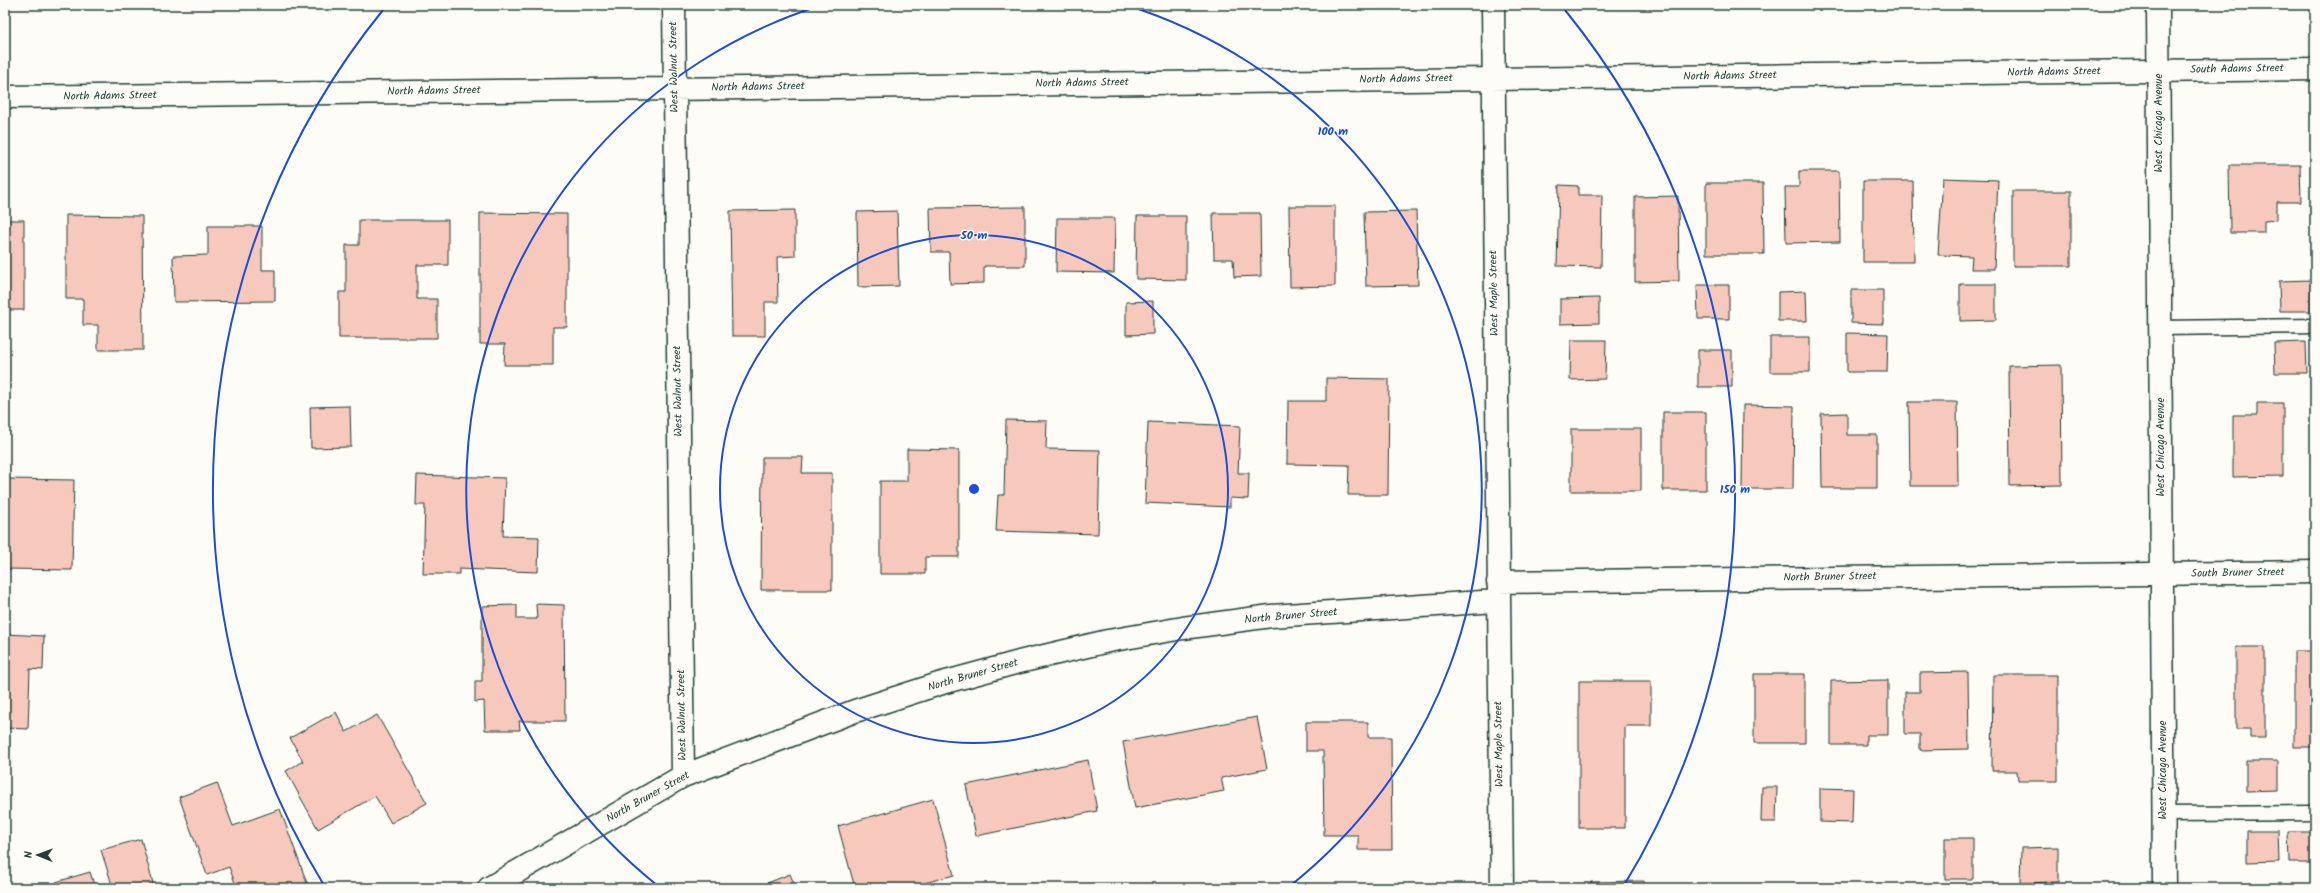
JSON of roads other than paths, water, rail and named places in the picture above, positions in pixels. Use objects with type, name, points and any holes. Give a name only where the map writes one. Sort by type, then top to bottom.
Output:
[{"type":"street","name":"West Walnut Street","points":[[674,5],[683,776]]},
{"type":"street","name":"West Maple Street","points":[[1493,5],[1492,78],[1502,888]]},
{"type":"street","name":"West Chicago Avenue","points":[[2158,5],[2164,888]]},
{"type":"street","name":"South Adams Street","points":[[2159,70],[2315,69]]},
{"type":"street","name":"North Adams Street","points":[[5,97],[2159,70]]},
{"type":"street","name":"South Bruner Street","points":[[2162,573],[2315,572]]},
{"type":"street","name":"North Bruner Street","points":[[488,888],[683,776],[855,711],[942,683],[1019,662],[1108,641],[1184,628],[1271,616],[1498,591],[2162,573]]},
{"type":"lane","points":[[2160,328],[2315,326]]},
{"type":"lane","points":[[2163,814],[2315,813]]}]
